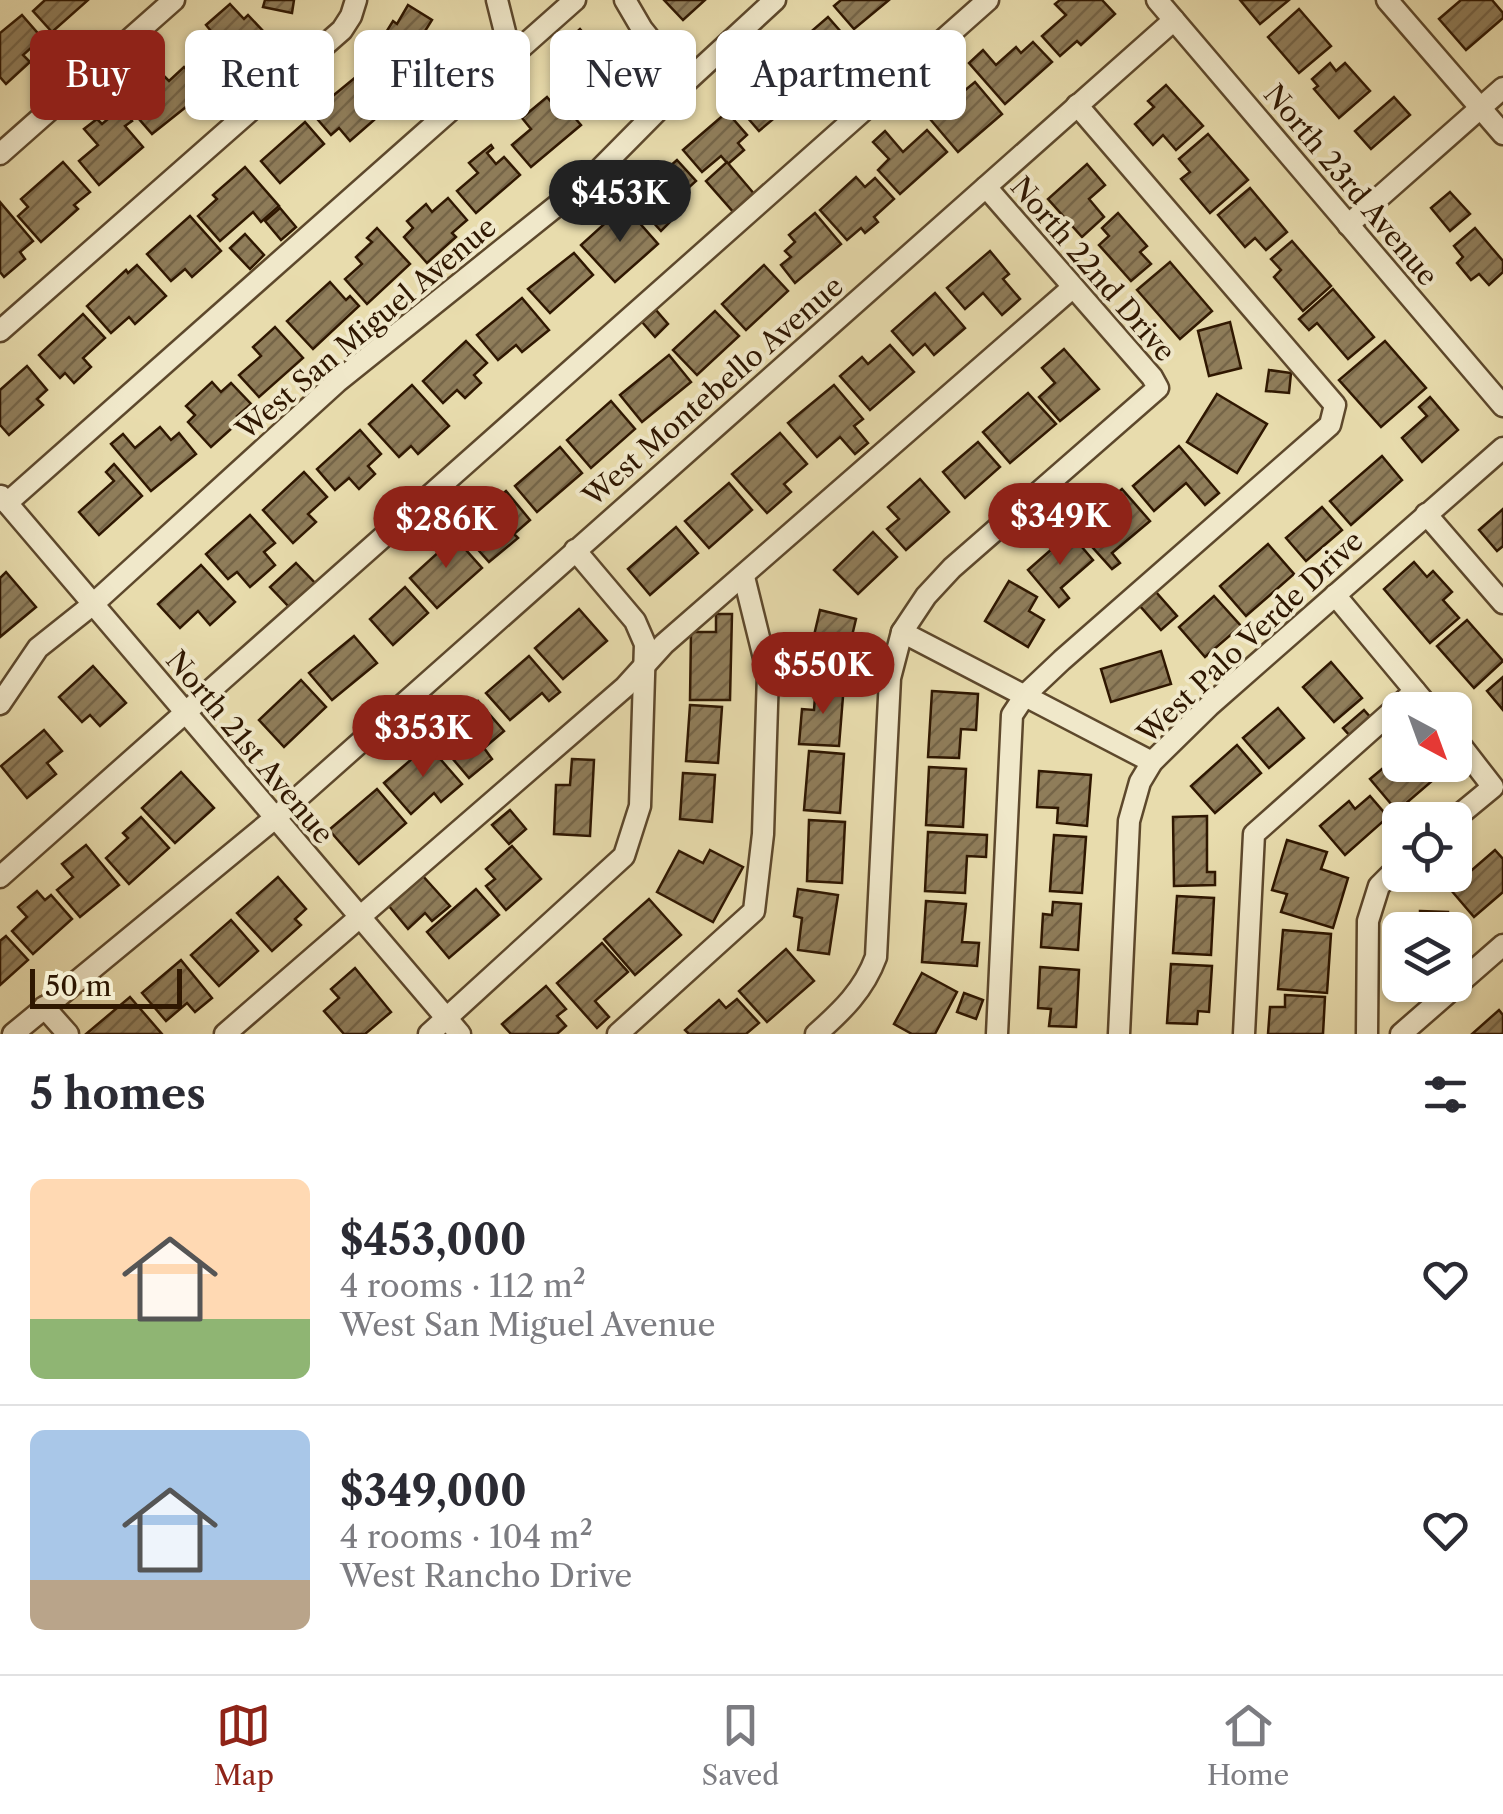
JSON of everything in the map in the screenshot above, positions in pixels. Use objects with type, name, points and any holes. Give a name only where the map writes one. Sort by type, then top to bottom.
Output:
[{"type":"street","points":[[0,154],[174,0]]},
{"type":"street","points":[[0,332],[342,30],[356,0]]},
{"type":"street","points":[[496,0],[504,30]]},
{"type":"street","points":[[530,39],[574,0]]},
{"type":"street","points":[[624,0],[642,30]]},
{"type":"street","name":"West San Miguel Avenue","points":[[696,72],[774,0]]},
{"type":"street","points":[[0,877],[988,0]]},
{"type":"street","name":"North 23rd Avenue","points":[[1157,0],[1503,406]]},
{"type":"street","points":[[1387,0],[1503,134]]},
{"type":"street","name":"West Montebello Avenue","points":[[14,1034],[275,818],[1174,20]]},
{"type":"street","points":[[1348,226],[1503,88]]},
{"type":"street","points":[[996,1034],[1012,715],[1026,694],[1330,426],[1334,406],[1077,106]]},
{"type":"street","points":[[4,498],[437,120]]},
{"type":"street","name":"West San Miguel Avenue","points":[[0,704],[38,648],[92,605],[338,382],[590,178],[647,120]]},
{"type":"street","name":"North 22nd Drive","points":[[902,632],[926,596],[952,568],[1158,388],[986,187]]},
{"type":"street","points":[[225,1034],[625,687],[664,644],[1072,288]]},
{"type":"street","name":"West Palo Verde Drive","points":[[1119,1034],[1129,822],[1140,782],[1152,762],[1209,706],[1503,448]]},
{"type":"street","name":"North 21st Avenue","points":[[4,498],[453,1026]]},
{"type":"street","points":[[1426,514],[1503,603]]},
{"type":"street","points":[[429,1034],[453,1026],[624,856],[640,806],[644,644],[635,622],[575,550]]},
{"type":"street","points":[[618,1034],[754,911],[763,834],[768,674],[744,578]]},
{"type":"street","points":[[1244,1034],[1254,834],[1415,691],[1335,595]]},
{"type":"street","points":[[816,1034],[853,998],[868,978],[876,957],[890,678],[902,632],[1152,762]]},
{"type":"street","points":[[1472,759],[1494,787],[1472,805]]},
{"type":"street","points":[[1367,1034],[1368,921],[1382,883]]},
{"type":"street","points":[[1401,1034],[1503,945]]},
{"type":"street","points":[[44,1007],[68,1034]]},
{"type":"building","points":[[45,0],[88,0],[54,30],[33,11]]},
{"type":"building","points":[[265,0],[294,0],[292,13],[263,7]]},
{"type":"building","points":[[664,0],[705,0],[683,20]]},
{"type":"building","points":[[841,0],[889,0],[854,29],[834,6]]},
{"type":"building","points":[[1060,0],[1102,0],[1115,14],[1081,45],[1077,41],[1060,56],[1042,36],[1066,15],[1055,4]]},
{"type":"building","points":[[1240,0],[1289,0],[1260,24]]},
{"type":"building","points":[[1461,0],[1492,0],[1503,13],[1503,18],[1466,50],[1439,19]]},
{"type":"building","points":[[230,4],[262,30],[210,30],[206,25]]},
{"type":"building","points":[[408,5],[432,20],[426,30],[387,30],[393,21],[397,24]]},
{"type":"building","points":[[1299,9],[1331,46],[1299,73],[1268,37]]},
{"type":"building","points":[[22,15],[35,30],[30,30],[30,49],[23,55],[30,62],[6,84],[0,77],[0,33]]},
{"type":"building","points":[[828,17],[839,30],[813,30]]},
{"type":"building","points":[[1033,42],[1052,62],[1005,104],[969,63],[983,50],[996,65],[1016,47],[1021,53]]},
{"type":"building","points":[[1330,63],[1336,71],[1345,63],[1370,91],[1339,118],[1314,89],[1318,86],[1312,79]]},
{"type":"building","points":[[185,68],[185,108],[152,134],[140,120],[165,120],[165,77],[169,81]]},
{"type":"building","points":[[354,78],[354,120],[374,120],[350,141],[339,128],[331,135],[318,120],[334,120],[334,95]]},
{"type":"building","points":[[975,82],[1002,114],[958,152],[931,120],[966,120],[966,89]]},
{"type":"building","points":[[1166,85],[1203,126],[1176,150],[1163,135],[1153,145],[1135,124],[1154,107],[1148,101]]},
{"type":"building","points":[[547,97],[550,120],[577,120],[581,125],[531,167],[512,145],[531,129],[524,120],[530,120],[530,111]]},
{"type":"building","points":[[1394,97],[1410,115],[1371,149],[1355,131]]},
{"type":"building","points":[[96,120],[102,124],[107,120],[131,120],[125,126],[143,147],[99,185],[79,161],[98,145],[84,129]]},
{"type":"building","points":[[718,120],[734,120],[747,135],[738,143],[744,150],[728,164],[721,156],[702,172],[683,150]]},
{"type":"building","points":[[749,120],[772,120],[759,131]]},
{"type":"building","points":[[305,122],[324,144],[280,183],[261,161]]},
{"type":"building","points":[[927,130],[947,152],[900,194],[878,170],[889,159],[873,142],[885,131],[903,152]]},
{"type":"building","points":[[1208,134],[1248,180],[1210,213],[1181,179],[1190,172],[1179,159]]},
{"type":"building","points":[[491,145],[493,148],[487,153],[496,164],[504,157],[520,175],[476,213],[457,191],[478,173],[469,163]]},
{"type":"building","points":[[677,160],[696,181],[676,199],[684,208],[661,231],[632,199]]},
{"type":"building","points":[[63,162],[90,192],[74,205],[78,209],[41,242],[18,216],[28,207],[21,199]]},
{"type":"building","points":[[727,162],[756,196],[735,214],[706,181]]},
{"type":"building","points":[[1087,164],[1105,185],[1089,199],[1104,217],[1082,237],[1048,199]]},
{"type":"building","points":[[245,167],[279,206],[261,222],[253,212],[220,241],[198,216],[217,199],[213,195]]},
{"type":"building","points":[[856,177],[865,187],[875,178],[894,199],[874,217],[878,222],[865,233],[861,228],[847,240],[820,210]]},
{"type":"building","points":[[1250,188],[1287,232],[1266,250],[1255,238],[1245,247],[1218,215]]},
{"type":"building","points":[[1450,192],[1470,214],[1450,231],[1431,208]]},
{"type":"building","points":[[448,198],[467,220],[452,233],[456,237],[427,263],[404,237],[413,228],[407,221],[426,204],[432,212]]},
{"type":"building","points":[[0,202],[33,241],[20,252],[25,259],[4,277],[0,272]]},
{"type":"building","points":[[280,208],[296,227],[281,240],[265,221]]},
{"type":"building","points":[[629,211],[658,244],[615,282],[581,245],[613,216],[617,221]]},
{"type":"building","points":[[815,213],[841,244],[795,283],[781,265],[791,257],[785,251],[795,242],[789,235]]},
{"type":"building","points":[[1118,213],[1147,246],[1140,252],[1151,264],[1131,281],[1099,245],[1109,236],[1102,228]]},
{"type":"building","points":[[190,216],[221,251],[192,277],[185,269],[171,281],[147,254]]},
{"type":"building","points":[[377,228],[410,264],[367,304],[345,279],[362,264],[356,257],[372,242],[367,238]]},
{"type":"building","points":[[1475,228],[1503,261],[1503,272],[1489,285],[1479,274],[1471,280],[1457,263],[1463,257],[1454,246]]},
{"type":"building","points":[[245,234],[264,255],[250,269],[230,248]]},
{"type":"building","points":[[1292,241],[1331,286],[1303,311],[1274,277],[1281,270],[1271,259]]},
{"type":"building","points":[[990,251],[1009,274],[1003,279],[1020,299],[1002,315],[983,293],[965,309],[947,288]]},
{"type":"building","points":[[574,253],[593,275],[550,313],[528,289]]},
{"type":"building","points":[[1170,262],[1212,311],[1180,339],[1137,290]]},
{"type":"building","points":[[137,265],[166,296],[135,324],[129,317],[111,333],[87,306],[126,270],[128,273]]},
{"type":"building","points":[[764,265],[788,291],[746,330],[722,304]]},
{"type":"building","points":[[330,282],[346,300],[350,296],[359,306],[313,349],[287,321]]},
{"type":"building","points":[[1333,289],[1374,337],[1348,359],[1317,323],[1309,330],[1299,319]]},
{"type":"building","points":[[935,293],[965,328],[934,355],[925,344],[913,355],[892,331]]},
{"type":"building","points":[[522,298],[549,330],[522,352],[516,345],[498,360],[477,335]]},
{"type":"building","points":[[656,310],[668,324],[655,337],[642,322]]},
{"type":"building","points":[[715,311],[739,336],[697,375],[673,350]]},
{"type":"building","points":[[83,314],[105,338],[83,358],[91,367],[74,383],[65,373],[60,378],[39,355]]},
{"type":"building","points":[[1230,322],[1241,368],[1209,376],[1198,331]]},
{"type":"building","points":[[275,327],[303,358],[259,397],[239,375],[261,356],[253,347]]},
{"type":"building","points":[[466,341],[487,363],[474,375],[481,383],[465,398],[457,390],[443,403],[423,381]]},
{"type":"building","points":[[1385,341],[1426,388],[1381,427],[1339,380]]},
{"type":"building","points":[[890,345],[914,372],[870,410],[840,376],[862,357],[868,364]]},
{"type":"building","points":[[1064,349],[1099,389],[1060,421],[1039,397],[1055,383],[1042,368]]},
{"type":"building","points":[[669,355],[691,382],[642,422],[620,395]]},
{"type":"building","points":[[27,366],[47,390],[37,399],[43,405],[9,435],[0,425],[0,390]]},
{"type":"building","points":[[1269,370],[1291,373],[1289,393],[1266,391]]},
{"type":"building","points":[[212,382],[221,392],[231,383],[251,404],[237,416],[241,420],[211,447],[188,422],[195,415],[186,406]]},
{"type":"building","points":[[412,385],[449,426],[418,454],[411,446],[399,457],[369,424]]},
{"type":"building","points":[[834,385],[863,419],[854,426],[868,443],[855,454],[840,437],[817,457],[788,423]]},
{"type":"building","points":[[1028,393],[1056,424],[1010,463],[983,432]]},
{"type":"building","points":[[1217,394],[1267,424],[1237,473],[1187,442]]},
{"type":"building","points":[[1430,397],[1458,430],[1422,462],[1402,438],[1427,416],[1419,407]]},
{"type":"building","points":[[611,401],[635,429],[591,468],[567,440]]},
{"type":"building","points":[[160,427],[171,440],[179,433],[196,454],[151,491],[111,444],[123,434],[135,448]]},
{"type":"building","points":[[360,430],[381,454],[368,466],[375,474],[359,489],[349,478],[335,490],[317,469]]},
{"type":"building","points":[[780,433],[807,464],[784,484],[791,492],[767,513],[732,474]]},
{"type":"building","points":[[978,442],[1000,467],[965,498],[943,472]]},
{"type":"building","points":[[1179,446],[1219,493],[1205,505],[1186,483],[1154,511],[1133,486]]},
{"type":"building","points":[[560,447],[582,473],[537,512],[515,486]]},
{"type":"building","points":[[1382,456],[1402,480],[1351,525],[1330,501]]},
{"type":"building","points":[[114,464],[142,496],[99,535],[79,512],[114,481],[106,472]]},
{"type":"building","points":[[304,472],[327,497],[308,514],[316,522],[293,543],[263,510]]},
{"type":"building","points":[[920,479],[949,512],[906,550],[887,529],[899,519],[888,507]]},
{"type":"building","points":[[729,483],[752,510],[709,548],[685,521]]},
{"type":"building","points":[[1122,489],[1150,521],[1112,553],[1120,563],[1112,569],[1076,529]]},
{"type":"building","points":[[506,491],[530,520],[514,534],[518,538],[489,562],[465,535],[474,527],[462,513],[485,494],[492,503]]},
{"type":"building","points":[[1322,507],[1342,530],[1306,561],[1286,538]]},
{"type":"building","points":[[1503,509],[1503,546],[1497,551],[1479,530]]},
{"type":"building","points":[[250,515],[275,543],[264,552],[275,565],[250,587],[237,572],[228,579],[206,554]]},
{"type":"building","points":[[676,527],[698,553],[650,595],[628,569]]},
{"type":"building","points":[[449,531],[482,568],[437,608],[410,578],[441,550],[435,543]]},
{"type":"building","points":[[873,532],[897,557],[858,594],[834,570]]},
{"type":"building","points":[[1070,533],[1093,560],[1061,588],[1069,598],[1059,607],[1028,570]]},
{"type":"building","points":[[1268,544],[1294,574],[1246,616],[1220,586]]},
{"type":"building","points":[[1414,562],[1427,577],[1433,571],[1452,592],[1443,600],[1459,618],[1430,643],[1384,589]]},
{"type":"building","points":[[296,563],[316,584],[290,608],[270,587]]},
{"type":"building","points":[[201,565],[235,602],[210,625],[198,611],[180,628],[158,604]]},
{"type":"building","points":[[6,572],[36,607],[0,637],[0,578]]},
{"type":"building","points":[[1009,581],[1037,597],[1029,611],[1044,620],[1028,647],[985,621]]},
{"type":"building","points":[[405,587],[428,613],[393,645],[370,619]]},
{"type":"building","points":[[1156,592],[1177,616],[1161,630],[1140,606]]},
{"type":"building","points":[[1214,596],[1241,626],[1205,657],[1179,627]]},
{"type":"building","points":[[579,609],[607,641],[563,679],[535,648]]},
{"type":"building","points":[[820,610],[856,619],[843,674],[807,665]]},
{"type":"building","points":[[716,614],[732,614],[730,700],[690,700],[691,632],[716,632]]},
{"type":"building","points":[[1467,620],[1503,661],[1474,688],[1437,646]]},
{"type":"building","points":[[354,636],[377,663],[332,700],[309,673]]},
{"type":"building","points":[[1161,651],[1171,684],[1111,702],[1101,669]]},
{"type":"building","points":[[529,656],[560,692],[549,701],[542,693],[510,720],[486,693]]},
{"type":"building","points":[[1331,662],[1362,698],[1334,722],[1303,687]]},
{"type":"building","points":[[93,666],[126,703],[100,726],[90,715],[82,722],[59,697]]},
{"type":"building","points":[[1503,677],[1503,710],[1487,691]]},
{"type":"building","points":[[301,680],[326,707],[284,747],[259,720]]},
{"type":"building","points":[[816,683],[844,684],[839,746],[799,744],[802,709],[814,710]]},
{"type":"building","points":[[932,691],[978,694],[976,730],[961,729],[959,758],[928,757]]},
{"type":"building","points":[[478,701],[504,731],[484,748],[492,759],[469,778],[435,738]]},
{"type":"building","points":[[690,705],[722,707],[718,763],[686,761]]},
{"type":"building","points":[[1278,708],[1304,738],[1269,768],[1243,738]]},
{"type":"building","points":[[1364,710],[1372,719],[1351,737],[1343,728]]},
{"type":"building","points":[[44,730],[62,751],[47,763],[56,774],[27,798],[1,766]]},
{"type":"building","points":[[428,745],[462,784],[441,802],[434,793],[411,814],[384,783]]},
{"type":"building","points":[[1237,745],[1261,773],[1215,813],[1191,786]]},
{"type":"building","points":[[809,751],[844,754],[840,813],[804,810]]},
{"type":"building","points":[[572,759],[594,760],[590,836],[554,834],[556,785],[570,785]]},
{"type":"building","points":[[929,767],[966,769],[963,827],[926,825]]},
{"type":"building","points":[[1382,769],[1382,782],[1431,782],[1408,802],[1389,802],[1370,779]]},
{"type":"building","points":[[1039,771],[1091,775],[1087,826],[1057,823],[1058,808],[1037,807]]},
{"type":"building","points":[[181,772],[214,808],[175,843],[142,808]]},
{"type":"building","points":[[683,773],[715,775],[712,822],[680,819]]},
{"type":"building","points":[[377,789],[406,823],[359,864],[329,830]]},
{"type":"building","points":[[1370,796],[1382,810],[1382,822],[1345,855],[1320,826],[1349,801],[1355,809]]},
{"type":"building","points":[[510,810],[526,829],[509,844],[492,825]]},
{"type":"building","points":[[1207,816],[1207,872],[1215,872],[1215,885],[1174,886],[1173,817]]},
{"type":"building","points":[[141,817],[169,848],[129,884],[106,858],[128,838],[123,833]]},
{"type":"building","points":[[809,820],[845,822],[842,883],[807,881]]},
{"type":"building","points":[[928,832],[987,835],[986,857],[967,856],[965,893],[925,891]]},
{"type":"building","points":[[1054,835],[1086,837],[1082,893],[1050,891]]},
{"type":"building","points":[[1287,840],[1327,852],[1321,869],[1348,878],[1333,928],[1281,912],[1287,894],[1272,890]]},
{"type":"building","points":[[86,845],[119,885],[80,917],[57,890],[73,877],[62,864]]},
{"type":"building","points":[[512,846],[541,879],[506,910],[486,886],[495,879],[486,869]]},
{"type":"building","points":[[710,850],[743,867],[713,922],[657,892],[679,851],[703,863]]},
{"type":"building","points":[[1495,850],[1503,859],[1503,892],[1474,917],[1453,892],[1472,892],[1472,870]]},
{"type":"building","points":[[422,875],[450,906],[432,921],[425,913],[408,929],[388,905]]},
{"type":"building","points":[[278,877],[306,909],[295,919],[301,925],[272,951],[237,913]]},
{"type":"building","points":[[476,889],[499,915],[449,958],[427,932]]},
{"type":"building","points":[[798,889],[838,895],[829,954],[798,950],[802,918],[794,916]]},
{"type":"building","points":[[37,891],[45,900],[51,895],[72,919],[33,954],[12,931],[27,917],[18,907]]},
{"type":"building","points":[[1177,896],[1214,898],[1211,955],[1173,953]]},
{"type":"building","points":[[649,899],[681,935],[635,975],[604,939]]},
{"type":"building","points":[[926,901],[966,904],[962,942],[979,943],[977,966],[922,962]]},
{"type":"building","points":[[1053,902],[1081,904],[1078,950],[1041,947],[1043,914],[1052,915]]},
{"type":"building","points":[[231,920],[258,951],[219,986],[191,955]]},
{"type":"building","points":[[1283,930],[1331,934],[1327,993],[1278,989]]},
{"type":"building","points":[[6,936],[28,960],[0,985],[0,941]]},
{"type":"building","points":[[602,943],[628,972],[595,1001],[609,1017],[597,1028],[557,983]]},
{"type":"building","points":[[786,949],[814,981],[767,1022],[739,991]]},
{"type":"building","points":[[181,960],[212,998],[195,1012],[187,1003],[166,1021],[142,993]]},
{"type":"building","points":[[1171,964],[1212,966],[1209,1012],[1198,1011],[1197,1024],[1167,1023]]},
{"type":"building","points":[[1040,967],[1079,970],[1076,1027],[1049,1026],[1051,1009],[1038,1008]]},
{"type":"building","points":[[355,968],[391,1012],[365,1034],[344,1034],[324,1011],[339,998],[331,989]]},
{"type":"building","points":[[922,973],[957,992],[935,1034],[912,1034],[894,1024]]},
{"type":"building","points":[[546,986],[566,1009],[557,1016],[566,1026],[557,1034],[511,1034],[502,1024]]},
{"type":"building","points":[[964,993],[983,1000],[976,1019],[957,1012]]},
{"type":"building","points":[[1285,995],[1325,997],[1323,1034],[1268,1034],[1270,1007],[1285,1007]]},
{"type":"building","points":[[130,997],[162,1034],[86,1034]]},
{"type":"building","points":[[737,999],[759,1023],[746,1034],[689,1034],[685,1030],[719,1000],[726,1008]]},
{"type":"building","points":[[1499,1010],[1503,1015],[1503,1034],[1472,1034]]}]
